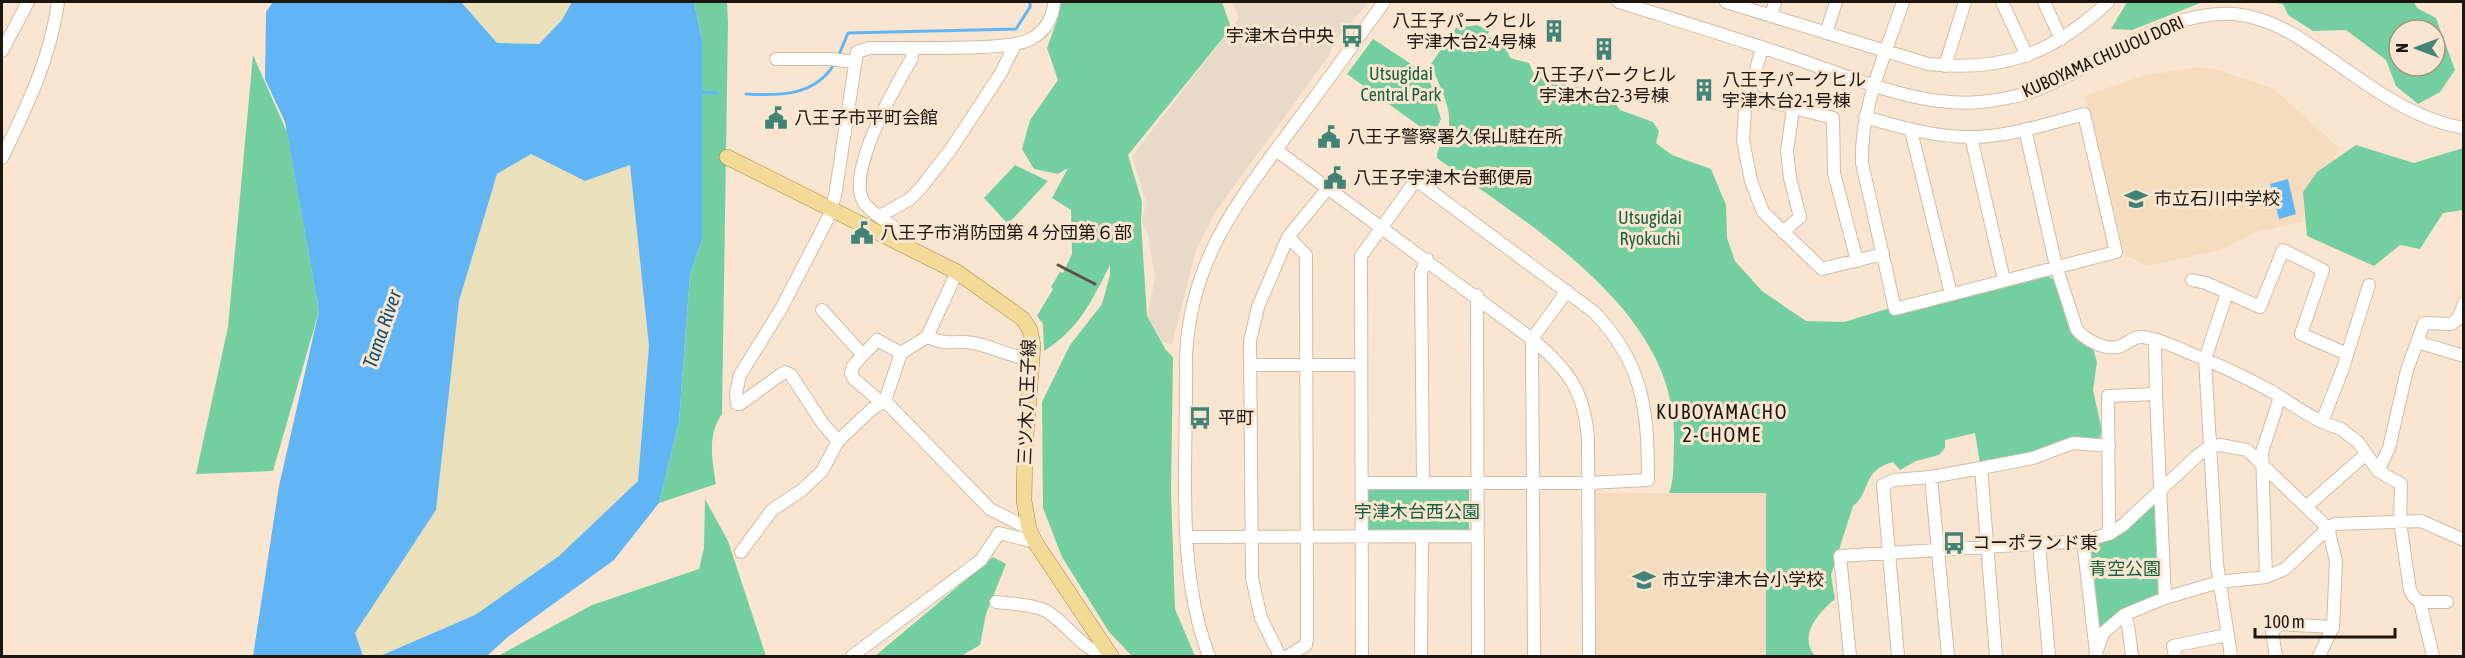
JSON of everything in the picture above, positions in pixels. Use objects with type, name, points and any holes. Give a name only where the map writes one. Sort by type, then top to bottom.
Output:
[{"type":"main road","name":"三ツ木八王子線","points":[[728,157],[957,273],[1023,319],[1030,330],[1032,357],[1024,449],[1024,500],[1032,536],[1111,656]]},
{"type":"street","points":[[2,51],[28,2]]},
{"type":"street","points":[[2,158],[35,89],[50,47],[57,2]]},
{"type":"street","points":[[838,441],[823,424],[791,375],[785,372],[744,402],[737,404],[735,398],[740,375],[782,309],[831,208],[850,61],[863,48],[1015,45],[1030,40],[1044,29],[1052,13],[1053,2]]},
{"type":"street","points":[[1209,657],[1196,616],[1189,578],[1187,537],[1186,355],[1194,297],[1205,261],[1225,221],[1384,2]]},
{"type":"street","name":"KUBOYAMA CHUUOU DORI","points":[[1619,2],[1922,98],[1964,103],[2031,92],[2175,23],[2222,14],[2243,15],[2286,30],[2350,74],[2419,115],[2463,128]]},
{"type":"street","points":[[1726,2],[1886,52],[1945,66],[1983,66],[2027,56],[2080,28],[2108,2]]},
{"type":"street","points":[[1771,16],[1775,2]]},
{"type":"street","points":[[1826,33],[1836,2]]},
{"type":"street","points":[[1864,117],[1911,130],[1971,137],[2025,129],[2084,114],[2116,252],[1895,309],[1862,163],[1864,117],[1903,2]]},
{"type":"street","points":[[1945,66],[1965,2]]},
{"type":"street","points":[[2002,2],[2027,56]]},
{"type":"street","points":[[2044,2],[2061,39]]},
{"type":"street","points":[[880,216],[910,199],[920,189],[951,149],[1000,73],[1015,45]]},
{"type":"street","points":[[1762,47],[1749,96],[1743,140],[1751,181],[1763,212],[1822,269],[1883,254]]},
{"type":"street","points":[[911,249],[908,240],[862,199],[859,174],[868,145],[912,58],[912,48]]},
{"type":"street","points":[[776,60],[850,61]]},
{"type":"street","points":[[1749,96],[1833,118],[1834,173],[1857,261]]},
{"type":"street","points":[[1783,232],[1800,217],[1790,178],[1787,151],[1793,109]]},
{"type":"street","points":[[2025,129],[2056,266],[2077,330],[2084,338],[2102,345],[2118,346],[2133,338],[2155,340],[2205,359],[2280,397],[2322,422],[2341,429],[2358,442],[2378,471],[2401,484],[2400,522],[2410,590],[2420,602],[2433,657]]},
{"type":"street","points":[[1911,130],[1951,294]]},
{"type":"street","points":[[1971,137],[2004,280]]},
{"type":"street","points":[[1276,150],[1477,295],[1532,339],[1566,371],[1583,404],[1586,422],[1589,657]]},
{"type":"street","points":[[1362,483],[1588,483],[1648,480],[1648,435],[1644,402],[1630,360],[1606,324],[1567,291],[1416,180],[1361,256],[1362,657]]},
{"type":"street","points":[[1280,657],[1261,618],[1252,578],[1250,341],[1258,308],[1288,237],[1328,188]]},
{"type":"street","points":[[1288,237],[1306,255],[1307,638],[1306,645],[1288,657]]},
{"type":"street","points":[[2192,280],[2206,283],[2260,307],[2283,250],[2323,270],[2301,334],[2347,354]]},
{"type":"street","points":[[1423,482],[1421,273],[1427,259]]},
{"type":"street","points":[[741,552],[772,510],[802,490],[822,471],[838,441],[884,402],[901,353],[927,337],[957,273]]},
{"type":"street","points":[[2322,422],[2369,285]]},
{"type":"street","points":[[1534,657],[1532,339],[1567,291]]},
{"type":"street","points":[[2227,294],[2205,359],[2219,582],[2231,657]]},
{"type":"street","points":[[1477,295],[1478,657]]},
{"type":"street","points":[[2378,471],[2389,448],[2407,370],[2424,323],[2451,324],[2458,319],[2463,303]]},
{"type":"street","points":[[822,310],[863,355]]},
{"type":"street","points":[[927,337],[948,345],[971,343],[1015,357],[1032,357]]},
{"type":"street","points":[[901,353],[877,340],[851,373],[884,402],[990,509],[1032,536]]},
{"type":"street","points":[[2155,340],[2158,491],[2165,598]]},
{"type":"street","points":[[2417,342],[2463,356]]},
{"type":"street","points":[[1251,365],[1361,365]]},
{"type":"street","points":[[2109,534],[2108,396],[2156,394]]},
{"type":"street","points":[[2266,577],[2262,452],[2280,397]]},
{"type":"street","points":[[1898,657],[1883,485],[1894,480],[1930,477],[2033,458],[2073,443],[2109,446]]},
{"type":"street","points":[[1850,657],[1840,556],[2083,541],[2109,534],[2209,447],[2239,447],[2262,462],[2328,528],[2336,561],[2333,627],[2319,657]]},
{"type":"street","points":[[2307,506],[2365,455]]},
{"type":"street","points":[[1981,468],[1996,657]]},
{"type":"street","points":[[1930,477],[1948,657]]},
{"type":"street","points":[[2095,654],[2103,633],[2124,615],[2165,598],[2219,582],[2266,577],[2285,569],[2335,524],[2421,522],[2463,540]]},
{"type":"street","points":[[852,657],[981,560],[999,533],[1032,536]]},
{"type":"street","points":[[1421,657],[1422,536]]},
{"type":"street","points":[[1187,537],[1478,536]]},
{"type":"street","points":[[2083,541],[2095,654]]},
{"type":"street","points":[[2039,543],[2049,657]]},
{"type":"street","points":[[2420,602],[2447,602]]},
{"type":"street","points":[[996,603],[1041,608],[1061,621],[1095,652],[1111,656]]},
{"type":"street","points":[[2124,615],[2128,625],[2132,657]]},
{"type":"street","points":[[2276,657],[2272,632],[2279,624],[2333,627]]},
{"type":"street","points":[[2175,657],[2173,646],[2227,635]]},
{"type":"shaded area","points":[[1232,2],[1369,2],[1335,40],[1330,54],[1216,211],[1196,250],[1172,344],[1163,342],[1147,316],[1155,279],[1148,233],[1142,223],[1146,202],[1132,156],[1239,18]]},
{"type":"shaded area","points":[[2197,67],[2215,69],[2274,89],[2339,148],[2327,175],[2309,193],[2302,222],[2253,233],[2221,250],[2147,266],[2125,255],[2084,96],[2143,76]]},
{"type":"shaded area","points":[[1594,493],[1766,493],[1766,656],[1594,656]]},
{"type":"green space","points":[[694,2],[727,2],[722,414],[712,439],[716,484],[659,503],[679,422],[690,274],[702,240],[702,39]]},
{"type":"green space","points":[[1059,2],[1222,2],[1231,28],[1128,155],[1142,202],[1141,222],[1147,316],[1166,350],[1173,357],[1171,492],[1175,609],[1195,656],[1132,656],[1109,632],[1062,557],[1043,508],[1042,402],[1070,345],[1102,304],[1110,275],[1110,265],[1076,323],[1044,351],[1043,324],[1037,316],[1053,289],[1051,287],[1060,272],[1063,273],[1072,254],[1071,210],[1052,198],[1068,168],[1058,174],[1034,169],[1022,149],[1030,120],[1058,80],[1047,48],[1059,15]]},
{"type":"green space","points":[[2127,2],[2203,2],[2132,30],[2111,29]]},
{"type":"green space","points":[[2269,2],[2414,2],[2417,8],[2436,18],[2387,18],[2387,63],[2346,30],[2313,31],[2288,15],[2283,4]]},
{"type":"green space","name":"Utsugidai Ryokuchi","points":[[1477,25],[1489,31],[1487,37],[1496,40],[1507,49],[1510,58],[1529,63],[1533,72],[1542,79],[1609,95],[1620,110],[1653,122],[1659,131],[1656,143],[1672,155],[1711,169],[1726,205],[1727,238],[1735,261],[1762,291],[1806,321],[1844,322],[1890,308],[1896,315],[2048,276],[2054,280],[2070,332],[2093,348],[2097,362],[2093,390],[2102,431],[2099,440],[1980,463],[1975,433],[1945,440],[1945,448],[1939,455],[1916,461],[1900,470],[1893,462],[1883,466],[1871,476],[1863,494],[1853,506],[1831,575],[1835,599],[1822,611],[1809,633],[1810,648],[1815,656],[1766,656],[1766,493],[1669,493],[1673,475],[1674,443],[1669,396],[1653,352],[1626,313],[1593,277],[1554,244],[1437,158],[1447,132],[1449,116],[1446,101],[1431,64],[1456,28]]},
{"type":"green space","name":"Utsugidai Central Park","points":[[1373,39],[1428,75],[1441,119],[1433,136],[1347,74]]},
{"type":"green space","points":[[2447,48],[2455,70],[2440,92],[2418,104],[2396,86],[2393,78],[2447,78]]},
{"type":"green space","points":[[253,55],[287,132],[319,311],[273,471],[196,474],[228,327]]},
{"type":"green space","points":[[2356,145],[2414,163],[2463,148],[2463,210],[2443,213],[2420,249],[2400,245],[2374,266],[2307,236],[2303,192],[2317,172]]},
{"type":"green space","points":[[1015,165],[1048,181],[1008,224],[984,198]]},
{"type":"green space","name":"宇津木台西公園","points":[[1366,490],[1469,490],[1469,533],[1366,534]]},
{"type":"green space","name":"青空公園","points":[[2159,491],[2165,598],[2124,615],[2096,652],[2083,541],[2109,534]]},
{"type":"green space","points":[[705,499],[728,541],[766,656],[498,656],[592,605],[699,569],[704,548]]},
{"type":"green space","points":[[993,557],[1006,564],[986,614],[980,645],[961,656],[875,656]]},
{"type":"sand","points":[[461,2],[572,2],[562,20],[540,44],[497,43]]},
{"type":"sand","points":[[531,154],[585,181],[630,164],[649,346],[638,481],[559,556],[475,615],[380,656],[363,656],[355,633],[436,510],[459,301],[497,174]]},
{"type":"water","name":"Tama River","points":[[273,2],[461,2],[497,43],[539,44],[562,20],[572,2],[694,2],[702,39],[702,240],[690,274],[679,422],[659,503],[614,560],[509,636],[487,656],[380,656],[475,615],[559,556],[638,481],[649,346],[630,165],[585,181],[531,154],[497,174],[459,301],[436,510],[355,633],[363,656],[253,656],[279,486],[319,311],[285,122],[265,79],[266,12]]},
{"type":"water","points":[[2288,179],[2296,214],[2279,219],[2270,184]]},
{"type":"waterway","points":[[838,57],[848,33],[1016,29],[1030,7],[1030,2]]},
{"type":"waterway","points":[[746,94],[772,95],[796,92],[818,82],[835,63]]},
{"type":"waterway","points":[[702,92],[718,93]]},
{"type":"railway","points":[[1058,265],[1095,284]]},
{"type":"place","name":"八王子パークヒル 宇津木台2-4号棟","points":[[1554,31]]},
{"type":"place","name":"宇津木台中央","points":[[1352,36]]},
{"type":"place","name":"八王子パークヒル 宇津木台2-3号棟","points":[[1604,49]]},
{"type":"place","name":"八王子パークヒル 宇津木台2-1号棟","points":[[1704,90]]},
{"type":"place","name":"八王子市平町会館","points":[[776,118]]},
{"type":"place","name":"八王子警察署久保山駐在所","points":[[1329,137]]},
{"type":"place","name":"八王子宇津木台郵便局","points":[[1335,178]]},
{"type":"place","name":"市立石川中学校","points":[[2136,199]]},
{"type":"place","name":"八王子市消防団第４分団第６部","points":[[862,233]]},
{"type":"place","name":"平町","points":[[1200,418]]},
{"type":"place","name":"コーポランド東","points":[[1954,543]]},
{"type":"place","name":"市立宇津木台小学校","points":[[1644,580]]},
{"type":"district","name":"KUBOYAMACHO 2-CHOME","points":[[1722,424]]}]
